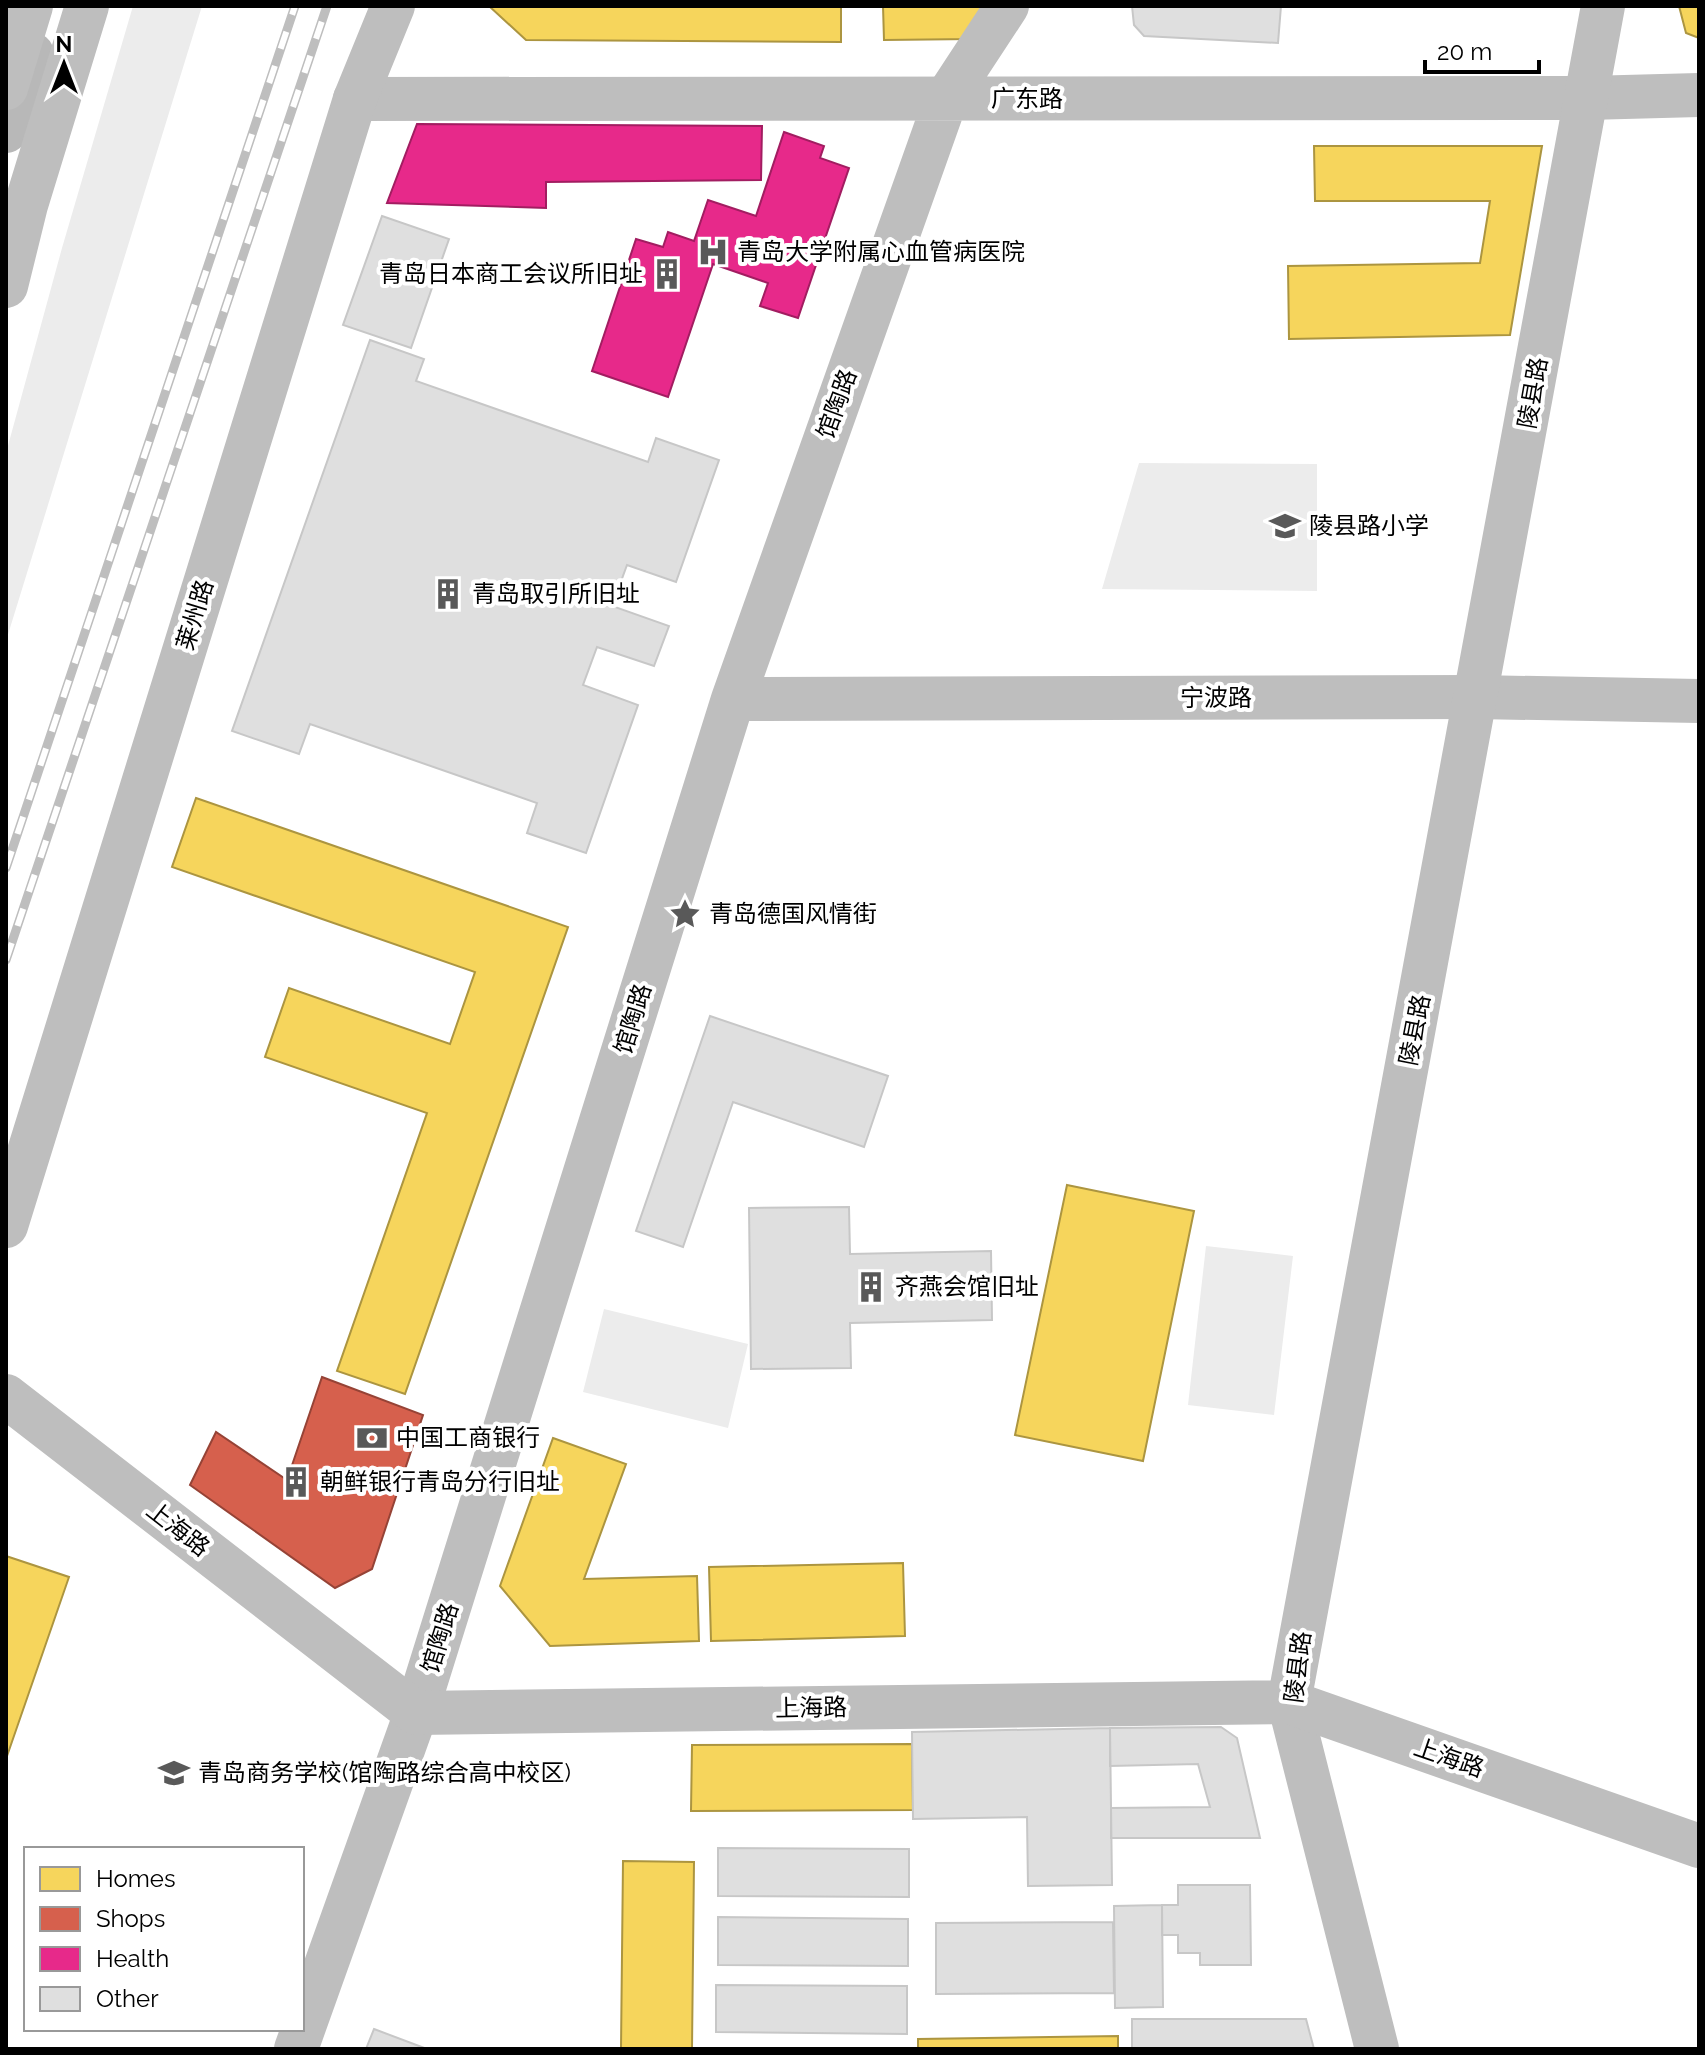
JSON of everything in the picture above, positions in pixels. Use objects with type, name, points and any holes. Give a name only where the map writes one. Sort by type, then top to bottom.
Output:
[{"type":"main road","points":[[6,88],[31,6]]},
{"type":"main road","points":[[6,131],[49,6]]},
{"type":"main road","points":[[6,286],[26,205],[87,6]]},
{"type":"main road","name":"莱州路","points":[[6,1226],[355,99],[393,6]]},
{"type":"main road","name":"馆陶路","points":[[304,2027],[416,1713],[733,699],[946,99],[1007,6]]},
{"type":"main road","name":"陵县路","points":[[1377,2049],[1289,1702],[1603,6]]},
{"type":"main road","name":"广东路","points":[[355,99],[1587,98],[1699,95]]},
{"type":"main road","name":"宁波路","points":[[733,699],[1477,697],[1699,701]]},
{"type":"main road","name":"上海路","points":[[6,1396],[416,1713],[1289,1702],[1699,1846]]},
{"type":"shaded area","points":[[133,6],[202,6],[6,641],[6,453]]},
{"type":"shaded area","points":[[1139,463],[1317,464],[1317,591],[1102,589]]},
{"type":"shaded area","points":[[1206,1246],[1293,1256],[1274,1415],[1188,1405]]},
{"type":"shaded area","points":[[604,1309],[748,1344],[728,1428],[583,1392]]},
{"type":"building: Homes","points":[[489,6],[841,6],[841,42],[526,40]]},
{"type":"building: Homes","points":[[883,6],[997,6],[972,39],[884,40]]},
{"type":"building: Homes","points":[[1679,6],[1699,6],[1699,38],[1686,33]]},
{"type":"building: Homes","points":[[1314,146],[1542,146],[1510,335],[1289,339],[1288,266],[1480,263],[1490,201],[1315,201]]},
{"type":"building: Homes","points":[[196,798],[568,927],[405,1394],[337,1371],[427,1113],[265,1057],[289,988],[450,1044],[475,972],[172,867]]},
{"type":"building: Homes","points":[[1067,1185],[1194,1211],[1143,1461],[1015,1435]]},
{"type":"building: Homes","points":[[553,1438],[626,1464],[584,1579],[697,1576],[699,1641],[550,1646],[500,1586]]},
{"type":"building: Homes","points":[[6,1556],[69,1577],[6,1759]]},
{"type":"building: Homes","points":[[903,1563],[905,1636],[711,1641],[709,1567]]},
{"type":"building: Homes","points":[[912,1744],[913,1810],[691,1811],[692,1745]]},
{"type":"building: Homes","points":[[623,1861],[694,1862],[692,2049],[621,2049]]},
{"type":"building: Homes","points":[[1118,2036],[1118,2049],[918,2049],[918,2039]]},
{"type":"building: Shops","name":"朝鲜银行青岛分行旧址","points":[[322,1377],[423,1415],[372,1569],[335,1588],[190,1485],[216,1432],[287,1480]]},
{"type":"building: Health","points":[[417,124],[762,126],[761,180],[546,182],[546,208],[387,203]]},
{"type":"building: Health","name":"青岛日本商工会议所旧址","points":[[784,132],[824,146],[820,158],[849,168],[798,318],[760,306],[768,283],[713,264],[668,397],[592,371],[636,239],[663,247],[668,232],[694,241],[708,200],[756,216]]},
{"type":"building: Other","points":[[1132,6],[1281,6],[1278,43],[1144,36],[1134,25]]},
{"type":"building: Other","points":[[382,216],[449,239],[411,348],[343,325]]},
{"type":"building: Other","name":"青岛取引所旧址","points":[[370,340],[424,359],[416,381],[648,462],[656,438],[719,460],[676,582],[627,565],[612,606],[669,626],[654,666],[597,647],[583,685],[638,705],[586,853],[527,833],[537,803],[310,724],[299,754],[232,731]]},
{"type":"building: Other","points":[[710,1016],[888,1076],[864,1147],[733,1102],[683,1247],[636,1231]]},
{"type":"building: Other","name":"齐燕会馆旧址","points":[[849,1207],[850,1254],[991,1251],[992,1320],[850,1323],[851,1368],[751,1369],[749,1208]]},
{"type":"building: Other","points":[[1221,1727],[1237,1738],[1260,1838],[1111,1838],[1111,1808],[1210,1807],[1198,1764],[1110,1766],[1110,1728]]},
{"type":"building: Other","points":[[1110,1728],[1112,1885],[1028,1886],[1027,1817],[913,1819],[912,1732]]},
{"type":"building: Other","points":[[718,1848],[909,1849],[909,1897],[718,1896]]},
{"type":"building: Other","points":[[1178,1885],[1250,1885],[1251,1965],[1200,1965],[1200,1953],[1178,1953],[1178,1935],[1162,1935],[1162,1905],[1178,1905]]},
{"type":"building: Other","points":[[1162,1905],[1163,2007],[1115,2008],[1114,1906]]},
{"type":"building: Other","points":[[718,1917],[908,1919],[908,1966],[718,1965]]},
{"type":"building: Other","points":[[1113,1922],[1114,1993],[936,1994],[936,1923]]},
{"type":"building: Other","points":[[716,1985],[907,1986],[907,2034],[716,2032]]},
{"type":"building: Other","points":[[1132,2019],[1306,2019],[1314,2049],[1132,2049]]},
{"type":"building: Other","points":[[374,2029],[427,2049],[366,2049]]},
{"type":"railway","points":[[6,868],[295,6]]},
{"type":"railway","points":[[6,960],[327,6]]},
{"type":"place","name":"青岛大学附属心血管病医院","points":[[713,252]]},
{"type":"place","name":"青岛日本商工会议所旧址","points":[[667,274]]},
{"type":"place","name":"陵县路小学","points":[[1285,526]]},
{"type":"place","name":"青岛取引所旧址","points":[[448,594]]},
{"type":"place","name":"青岛德国风情街","points":[[685,914]]},
{"type":"place","name":"齐燕会馆旧址","points":[[871,1287]]},
{"type":"place","name":"中国工商银行","points":[[372,1438]]},
{"type":"place","name":"朝鲜银行青岛分行旧址","points":[[296,1482]]},
{"type":"place","name":"青岛商务学校(馆陶路综合高中校区)","points":[[174,1773]]}]
